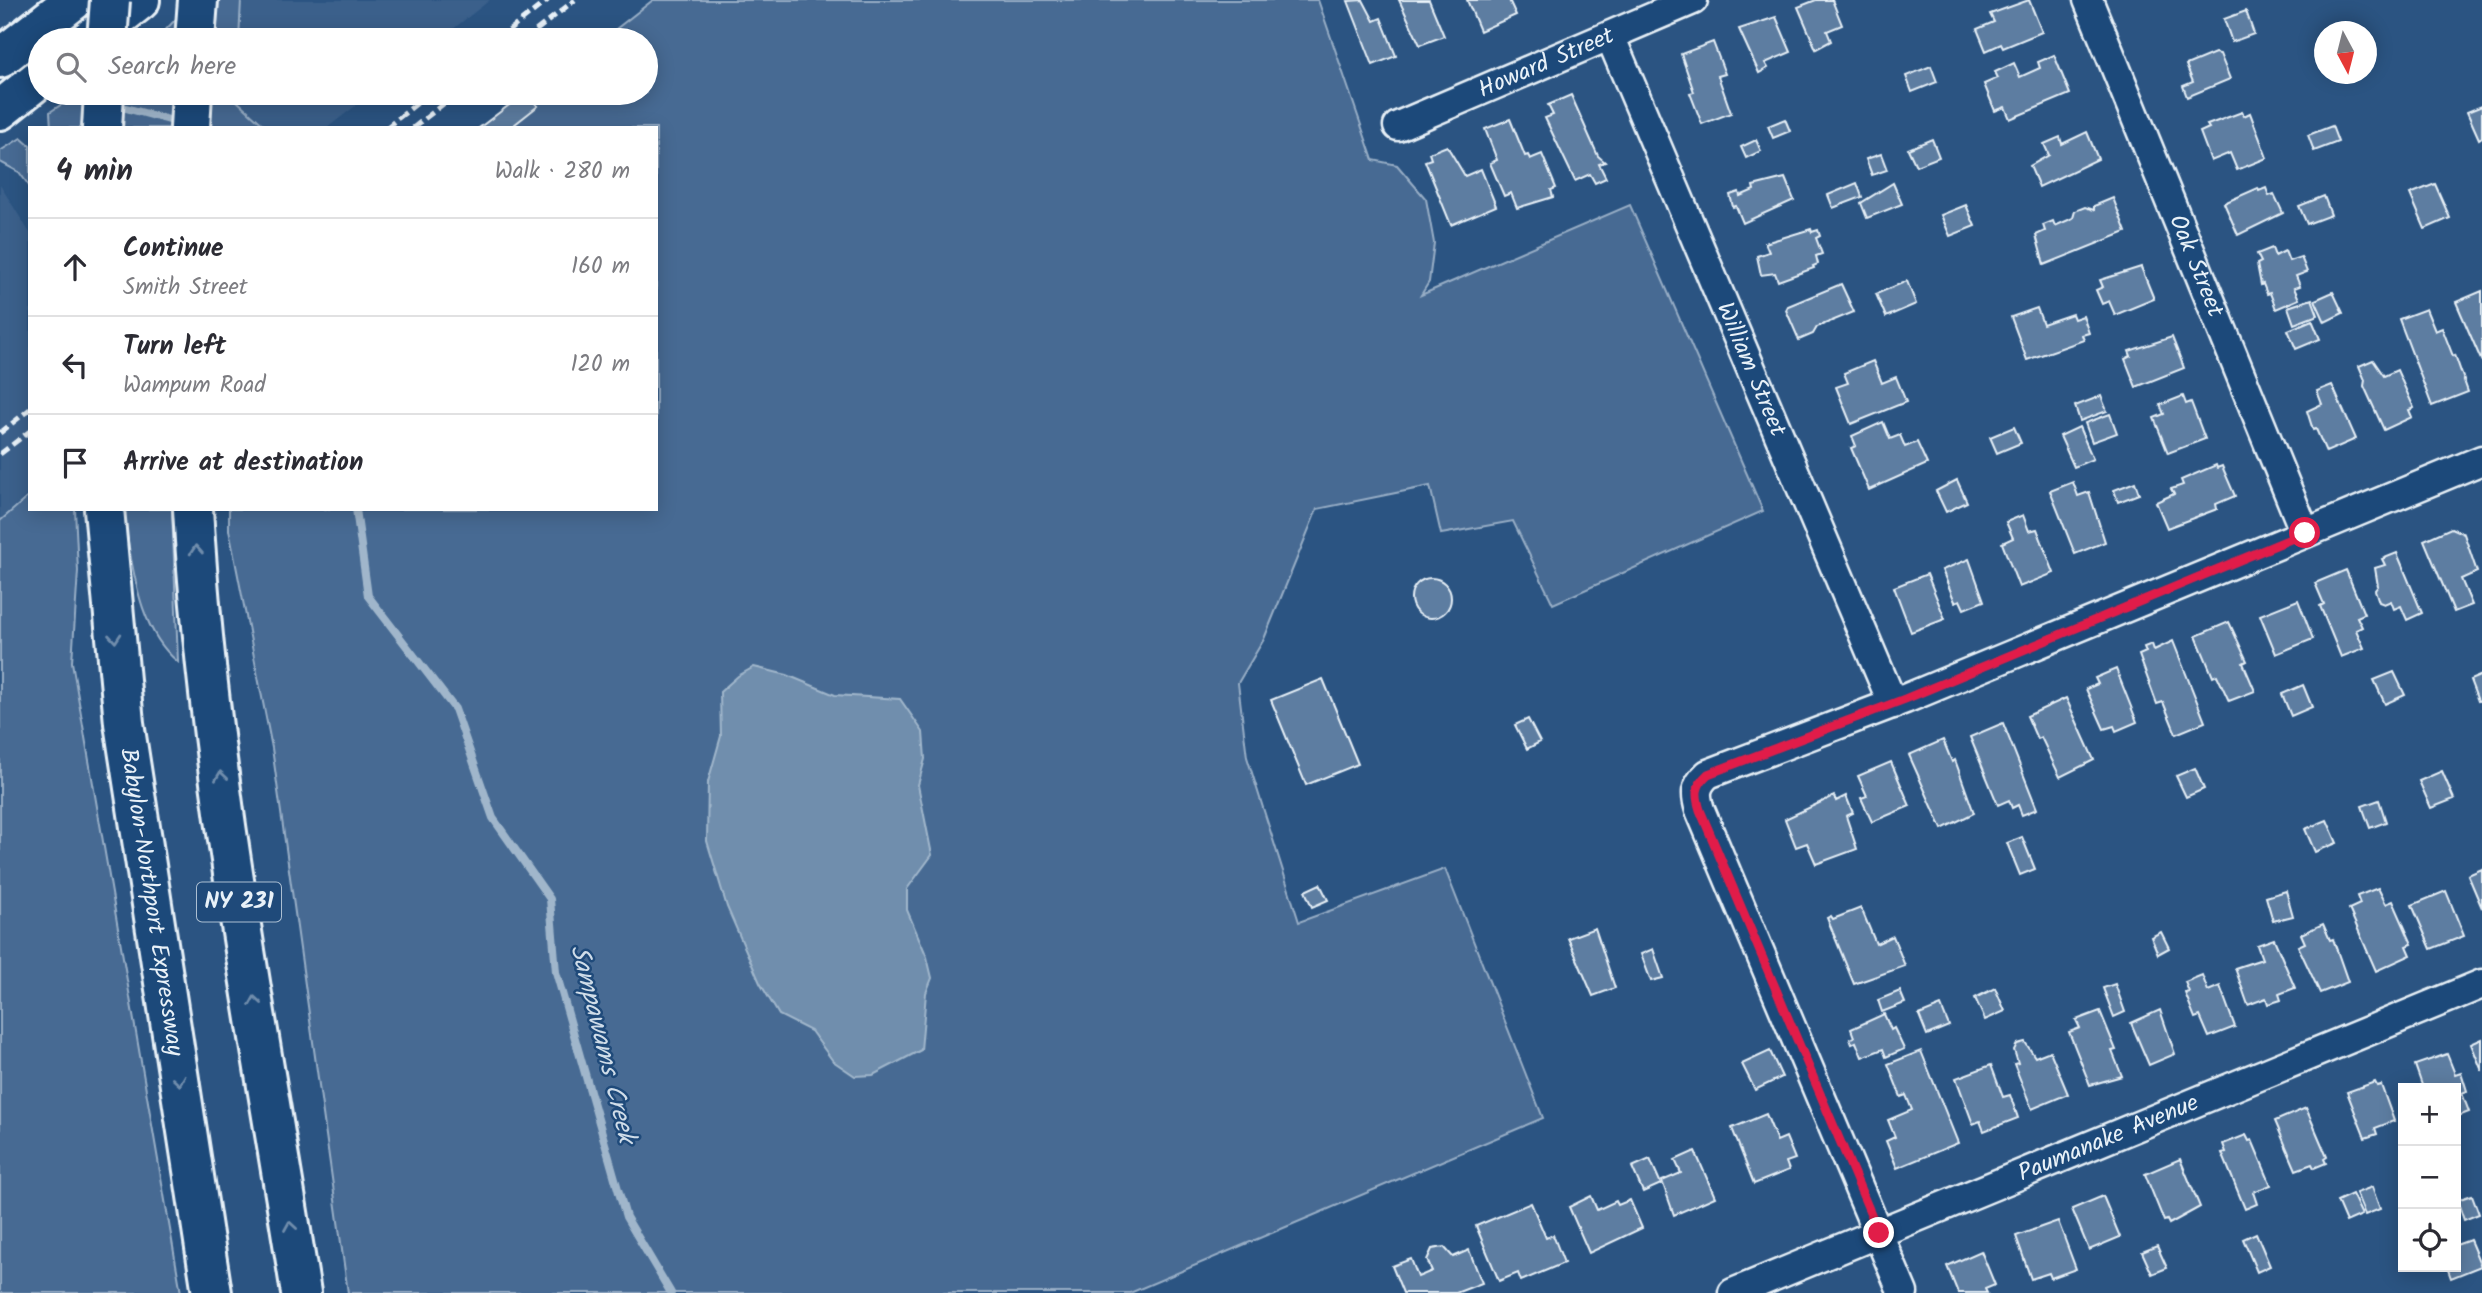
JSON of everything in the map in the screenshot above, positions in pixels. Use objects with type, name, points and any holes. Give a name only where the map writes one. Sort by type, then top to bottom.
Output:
[{"type":"main road","points":[[38,28],[74,0]]},
{"type":"main road","points":[[108,28],[110,0]]},
{"type":"main road","points":[[104,28],[139,0]]},
{"type":"main road","points":[[196,28],[198,0]]},
{"type":"main road","points":[[0,58],[28,36]]},
{"type":"main road","points":[[102,126],[103,105]]},
{"type":"main road","points":[[190,126],[191,105]]},
{"type":"main road","name":"Babylon-Northport Expressway","points":[[104,511],[124,723],[212,1293]]},
{"type":"main road","name":"NY 231","points":[[194,511],[202,625],[219,763],[301,1293]]},
{"type":"street","name":"Howard Street","points":[[1398,126],[1693,0]]},
{"type":"street","name":"Oak Street","points":[[2088,0],[2305,533]]},
{"type":"street","name":"William Street","points":[[1610,36],[1893,704]]},
{"type":"street","points":[[1903,1293],[1700,810],[1696,790],[1708,774],[1893,704],[2482,460]]},
{"type":"street","name":"Paumanake Avenue","points":[[1733,1293],[2482,984]]},
{"type":"shaded area","points":[[194,0],[241,0],[240,28],[167,28]]},
{"type":"shaded area","points":[[241,0],[490,0],[454,28],[240,28]]},
{"type":"shaded area","points":[[653,0],[1318,0],[1373,160],[1397,165],[1426,199],[1434,243],[1429,282],[1421,295],[1630,205],[1763,511],[1553,604],[1513,521],[1441,534],[1430,486],[1317,509],[1264,639],[1238,683],[1247,757],[1299,922],[1445,869],[1543,1118],[1130,1293],[348,1293],[272,748],[229,530],[229,511],[658,511],[658,126],[493,126],[520,105],[658,105],[658,28],[617,28]]},
{"type":"shaded area","points":[[61,105],[242,105],[265,126],[51,126],[50,112]]},
{"type":"shaded area","points":[[242,105],[357,105],[330,126],[265,126]]},
{"type":"shaded area","points":[[21,138],[28,144],[28,184],[19,172],[0,162],[0,151]]},
{"type":"shaded area","points":[[0,185],[28,230],[28,494],[0,520]]},
{"type":"shaded area","points":[[28,497],[28,511],[75,511],[78,571],[72,662],[181,1293],[0,1293],[0,521]]},
{"type":"shaded area","points":[[122,511],[172,511],[178,662],[164,647],[144,612],[133,571]]},
{"type":"shaded area","points":[[754,667],[787,675],[835,695],[900,699],[923,732],[925,759],[918,785],[932,855],[907,889],[907,910],[927,957],[932,978],[926,993],[921,1050],[873,1075],[855,1076],[833,1061],[811,1031],[779,1015],[760,983],[727,907],[707,841],[708,782],[721,736],[720,692],[738,676]]},
{"type":"building","points":[[1363,0],[1374,21],[1381,18],[1396,56],[1373,65],[1348,1]]},
{"type":"building","points":[[1399,0],[1429,0],[1444,36],[1420,45]]},
{"type":"building","points":[[1467,0],[1509,0],[1516,15],[1480,31]]},
{"type":"building","points":[[1816,0],[1832,0],[1842,25],[1827,31],[1831,41],[1816,49],[1798,7]]},
{"type":"building","points":[[2029,0],[2042,32],[2003,48],[2001,44],[1986,51],[1977,29],[1994,22],[1990,14]]},
{"type":"building","points":[[2246,11],[2254,34],[2232,42],[2224,19]]},
{"type":"building","points":[[1776,17],[1791,52],[1765,63],[1768,68],[1759,73],[1739,29]]},
{"type":"building","points":[[1713,42],[1725,74],[1718,76],[1731,113],[1702,124],[1690,93],[1694,92],[1681,54]]},
{"type":"building","points":[[2215,53],[2220,54],[2230,79],[2187,97],[2183,86],[2193,82],[2186,65]]},
{"type":"building","points":[[2054,55],[2070,94],[2010,119],[2005,107],[1995,111],[1984,84],[1998,78],[1995,72],[2014,63],[2020,77],[2040,68],[2038,62]]},
{"type":"building","points":[[1931,66],[1937,82],[1912,92],[1906,76]]},
{"type":"building","points":[[1571,95],[1598,156],[1605,162],[1599,164],[1606,178],[1595,183],[1590,174],[1575,181],[1545,118],[1553,115],[1548,105]]},
{"type":"building","points":[[509,105],[538,106],[513,126],[482,126]]},
{"type":"building","points":[[2482,106],[2482,137],[2479,139],[2467,112]]},
{"type":"building","points":[[2242,112],[2244,116],[2250,113],[2267,158],[2237,170],[2230,153],[2211,161],[2200,132],[2209,128],[2207,125]]},
{"type":"building","points":[[1510,119],[1525,156],[1528,155],[1530,159],[1542,154],[1556,188],[1551,190],[1553,197],[1517,208],[1511,193],[1504,196],[1490,163],[1497,160],[1485,129]]},
{"type":"building","points":[[1785,119],[1790,131],[1773,138],[1768,126]]},
{"type":"building","points":[[2332,126],[2338,142],[2314,151],[2308,135]]},
{"type":"building","points":[[2087,132],[2098,159],[2039,187],[2030,166],[2049,155],[2044,144],[2060,137],[2062,144]]},
{"type":"building","points":[[1932,139],[1939,157],[1916,166],[1908,149]]},
{"type":"building","points":[[1756,140],[1761,151],[1746,158],[1741,147]]},
{"type":"building","points":[[1447,146],[1465,176],[1481,169],[1496,206],[1451,225],[1425,161],[1431,159],[1429,153]]},
{"type":"building","points":[[1881,154],[1887,170],[1872,175],[1866,159]]},
{"type":"building","points":[[1785,178],[1794,200],[1743,223],[1736,206],[1733,207],[1730,195],[1739,192],[1740,196],[1754,190],[1753,186]]},
{"type":"building","points":[[1857,183],[1862,197],[1833,208],[1828,195]]},
{"type":"building","points":[[1893,183],[1902,204],[1867,218],[1861,203]]},
{"type":"building","points":[[2435,184],[2450,218],[2425,229],[2410,194]]},
{"type":"building","points":[[2258,188],[2259,191],[2266,188],[2269,196],[2274,194],[2283,213],[2238,235],[2224,203]]},
{"type":"building","points":[[2324,196],[2331,215],[2307,224],[2299,206]]},
{"type":"building","points":[[2113,198],[2126,232],[2044,265],[2036,235],[2045,231],[2043,225],[2053,221],[2055,226],[2073,218],[2075,211],[2085,207],[2094,210],[2094,206]]},
{"type":"building","points":[[1966,205],[1975,226],[1950,236],[1941,215]]},
{"type":"building","points":[[1811,229],[1812,232],[1818,230],[1820,236],[1816,238],[1822,254],[1816,256],[1818,264],[1813,266],[1814,268],[1778,281],[1775,273],[1761,275],[1757,256],[1769,252],[1765,243]]},
{"type":"building","points":[[2272,248],[2275,256],[2285,251],[2289,261],[2301,257],[2307,272],[2296,276],[2300,286],[2294,288],[2299,299],[2276,309],[2270,293],[2267,294],[2263,284],[2261,285],[2257,264],[2261,262],[2257,254]]},
{"type":"building","points":[[2141,267],[2154,299],[2115,315],[2109,301],[2102,304],[2096,290],[2103,287],[2100,280]]},
{"type":"building","points":[[1907,281],[1916,304],[1886,317],[1876,294]]},
{"type":"building","points":[[1841,284],[1854,312],[1817,327],[1813,334],[1799,340],[1786,310],[1788,306]]},
{"type":"building","points":[[2482,291],[2482,362],[2456,302]]},
{"type":"building","points":[[2333,292],[2343,313],[2325,322],[2315,300]]},
{"type":"building","points":[[2312,299],[2318,315],[2294,324],[2288,307]]},
{"type":"building","points":[[2037,308],[2043,324],[2072,314],[2074,319],[2083,316],[2089,333],[2082,335],[2084,340],[2027,360],[2011,317]]},
{"type":"building","points":[[2426,309],[2435,331],[2442,328],[2468,392],[2432,406],[2399,319]]},
{"type":"building","points":[[2312,320],[2320,339],[2296,349],[2288,330]]},
{"type":"building","points":[[2172,337],[2184,368],[2136,387],[2125,359],[2131,356],[2129,351]]},
{"type":"building","points":[[2373,360],[2384,376],[2397,370],[2414,408],[2409,410],[2412,417],[2384,430],[2364,386],[2365,380],[2359,366]]},
{"type":"building","points":[[1873,361],[1882,383],[1896,377],[1906,402],[1851,424],[1836,387],[1848,383],[1844,373]]},
{"type":"building","points":[[2332,385],[2356,439],[2326,452],[2316,429],[2313,430],[2307,411],[2322,404],[2317,391]]},
{"type":"building","points":[[2101,396],[2107,411],[2080,421],[2075,406]]},
{"type":"building","points":[[2183,396],[2186,404],[2191,402],[2205,439],[2168,453],[2154,418],[2164,414],[2160,405]]},
{"type":"building","points":[[2110,414],[2117,433],[2092,442],[2085,423]]},
{"type":"building","points":[[1883,422],[1890,439],[1900,435],[1905,447],[1917,442],[1927,464],[1869,490],[1851,448],[1856,446],[1852,436]]},
{"type":"building","points":[[2014,427],[2021,443],[1997,453],[1990,437]]},
{"type":"building","points":[[2079,427],[2093,459],[2074,467],[2060,436]]},
{"type":"building","points":[[2216,465],[2217,468],[2222,466],[2235,496],[2216,504],[2217,509],[2167,528],[2156,502],[2174,494],[2171,489],[2183,485],[2181,480]]},
{"type":"building","points":[[1957,480],[1967,502],[1946,512],[1936,491]]},
{"type":"building","points":[[2073,482],[2078,496],[2089,492],[2105,542],[2075,554],[2050,491]]},
{"type":"building","points":[[2135,482],[2139,494],[2118,502],[2114,490]]},
{"type":"building","points":[[2023,515],[2029,531],[2037,529],[2054,573],[2019,587],[2002,543],[2013,538],[2006,522]]},
{"type":"building","points":[[2451,528],[2464,534],[2477,572],[2461,579],[2472,605],[2454,612],[2424,540]]},
{"type":"building","points":[[2397,553],[2422,613],[2407,620],[2401,606],[2394,609],[2391,601],[2384,604],[2379,602],[2375,590],[2378,586],[2375,568],[2385,565],[2382,559]]},
{"type":"building","points":[[1969,559],[1984,601],[1964,609],[1960,600],[1955,602],[1942,570]]},
{"type":"building","points":[[2346,570],[2364,614],[2357,617],[2362,627],[2356,630],[2364,648],[2341,657],[2320,606],[2324,604],[2315,583]]},
{"type":"building","points":[[1927,574],[1945,619],[1911,632],[1894,587]]},
{"type":"building","points":[[1431,578],[1445,584],[1451,598],[1445,612],[1431,618],[1417,612],[1411,598],[1417,584]]},
{"type":"building","points":[[2298,600],[2313,639],[2276,654],[2260,615]]},
{"type":"building","points":[[2229,622],[2247,661],[2243,663],[2255,691],[2229,701],[2217,675],[2213,677],[2196,636]]},
{"type":"building","points":[[2173,641],[2205,722],[2176,734],[2163,702],[2157,704],[2139,655],[2146,652],[2144,647],[2152,644],[2154,650]]},
{"type":"building","points":[[2116,669],[2137,722],[2116,731],[2114,726],[2104,729],[2086,689],[2098,684],[2095,678]]},
{"type":"building","points":[[2394,672],[2405,695],[2385,704],[2374,680]]},
{"type":"building","points":[[2482,675],[2482,700],[2478,701],[2470,680]]},
{"type":"building","points":[[1323,679],[1358,764],[1306,785],[1271,700]]},
{"type":"building","points":[[2303,685],[2312,707],[2291,716],[2282,694]]},
{"type":"building","points":[[2066,698],[2094,760],[2060,777],[2041,737],[2037,739],[2027,716]]},
{"type":"building","points":[[1528,719],[1540,742],[1527,749],[1515,725]]},
{"type":"building","points":[[2003,723],[2037,809],[2022,815],[2018,805],[2012,808],[2009,800],[1998,805],[1970,737]]},
{"type":"building","points":[[1943,740],[1952,762],[1955,760],[1974,813],[1942,829],[1909,755]]},
{"type":"building","points":[[1891,762],[1910,806],[1872,822],[1861,798],[1867,796],[1858,776]]},
{"type":"building","points":[[2195,768],[2204,789],[2186,797],[2176,776]]},
{"type":"building","points":[[2442,771],[2454,799],[2431,808],[2419,781]]},
{"type":"building","points":[[1834,796],[1836,801],[1846,796],[1853,813],[1846,816],[1857,849],[1816,864],[1807,843],[1796,847],[1785,819]]},
{"type":"building","points":[[2379,800],[2386,822],[2370,828],[2362,806]]},
{"type":"building","points":[[2327,820],[2337,843],[2315,852],[2305,829]]},
{"type":"building","points":[[2022,837],[2035,869],[2020,875],[2007,843]]},
{"type":"building","points":[[2482,869],[2482,908],[2468,875]]},
{"type":"building","points":[[1320,884],[1328,900],[1312,907],[1305,891]]},
{"type":"building","points":[[2378,888],[2386,904],[2393,901],[2412,944],[2407,946],[2411,955],[2376,971],[2349,909],[2360,904],[2357,896]]},
{"type":"building","points":[[2286,891],[2293,916],[2273,921],[2266,897]]},
{"type":"building","points":[[2446,891],[2464,936],[2431,949],[2412,905]]},
{"type":"building","points":[[1861,908],[1876,944],[1893,936],[1905,966],[1854,984],[1827,918],[1831,916],[1833,919]]},
{"type":"building","points":[[2323,924],[2330,940],[2333,939],[2348,982],[2320,993],[2298,946],[2305,943],[2301,934]]},
{"type":"building","points":[[1595,928],[1615,988],[1593,996],[1568,938]]},
{"type":"building","points":[[2161,932],[2169,948],[2158,954],[2151,937]]},
{"type":"building","points":[[2274,939],[2295,988],[2279,994],[2281,1000],[2268,1004],[2266,998],[2248,1005],[2235,968],[2262,959],[2257,945]]},
{"type":"building","points":[[1653,949],[1663,978],[1651,981],[1641,954]]},
{"type":"building","points":[[2202,975],[2208,991],[2220,986],[2235,1027],[2209,1037],[2200,1016],[2195,1018],[2185,993],[2189,992],[2185,982]]},
{"type":"building","points":[[2115,984],[2125,1012],[2114,1017],[2103,988]]},
{"type":"building","points":[[1995,988],[2005,1011],[1985,1020],[1975,998]]},
{"type":"building","points":[[1900,991],[1905,1003],[1882,1012],[1878,1000]]},
{"type":"building","points":[[1941,1006],[1949,1026],[1927,1035],[1919,1015]]},
{"type":"building","points":[[2160,1010],[2175,1054],[2149,1065],[2131,1023]]},
{"type":"building","points":[[2100,1011],[2116,1050],[2112,1051],[2122,1076],[2090,1085],[2069,1032],[2080,1028],[2076,1020]]},
{"type":"building","points":[[1884,1014],[1904,1049],[1886,1057],[1883,1049],[1862,1057],[1856,1042],[1852,1044],[1850,1039],[1854,1037],[1851,1029]]},
{"type":"building","points":[[2482,1039],[2482,1071],[2471,1044]]},
{"type":"building","points":[[2025,1042],[2035,1057],[2050,1051],[2068,1094],[2032,1109],[2014,1064],[2018,1063],[2014,1050],[2017,1044]]},
{"type":"building","points":[[1770,1051],[1782,1077],[1755,1090],[1742,1064]]},
{"type":"building","points":[[1921,1051],[1958,1143],[1897,1168],[1886,1141],[1895,1137],[1888,1120],[1912,1110],[1906,1095],[1901,1097],[1888,1064]]},
{"type":"building","points":[[2447,1054],[2455,1074],[2461,1072],[2467,1091],[2462,1093],[2469,1112],[2461,1115],[2461,1083],[2421,1083],[2415,1065]]},
{"type":"building","points":[[1991,1065],[2003,1097],[2010,1095],[2018,1118],[1984,1131],[1980,1121],[1973,1124],[1956,1078]]},
{"type":"building","points":[[2375,1082],[2377,1086],[2381,1085],[2394,1121],[2375,1128],[2377,1134],[2365,1138],[2347,1092]]},
{"type":"building","points":[[2306,1108],[2327,1157],[2324,1159],[2326,1163],[2314,1168],[2312,1164],[2296,1170],[2275,1121]]},
{"type":"building","points":[[1766,1114],[1777,1141],[1786,1137],[1795,1159],[1786,1162],[1789,1170],[1754,1184],[1732,1128]]},
{"type":"building","points":[[2246,1135],[2249,1141],[2252,1140],[2271,1185],[2253,1192],[2257,1204],[2245,1209],[2222,1153],[2226,1152],[2223,1144]]},
{"type":"building","points":[[1695,1151],[1715,1197],[1674,1215],[1662,1181],[1681,1173],[1675,1160]]},
{"type":"building","points":[[1650,1159],[1661,1184],[1643,1192],[1632,1167]]},
{"type":"building","points":[[2180,1159],[2200,1207],[2169,1224],[2167,1220],[2164,1221],[2145,1174]]},
{"type":"building","points":[[2372,1187],[2380,1209],[2365,1215],[2356,1193]]},
{"type":"building","points":[[2352,1194],[2362,1215],[2346,1222],[2337,1201]]},
{"type":"building","points":[[2472,1195],[2479,1214],[2464,1220],[2461,1199]]},
{"type":"building","points":[[1591,1196],[1597,1210],[1616,1201],[1618,1205],[1630,1200],[1642,1228],[1589,1253],[1569,1207]]},
{"type":"building","points":[[2103,1196],[2120,1237],[2089,1250],[2072,1209]]},
{"type":"building","points":[[1531,1203],[1546,1238],[1553,1235],[1564,1263],[1521,1281],[1518,1273],[1499,1281],[1476,1226]]},
{"type":"building","points":[[2058,1221],[2076,1269],[2051,1278],[2049,1273],[2031,1279],[2016,1236]]},
{"type":"building","points":[[2256,1233],[2270,1266],[2257,1272],[2243,1239]]},
{"type":"building","points":[[2470,1240],[2481,1266],[2451,1278],[2449,1272],[2461,1272],[2461,1243]]},
{"type":"building","points":[[2157,1246],[2167,1268],[2152,1274],[2142,1252]]},
{"type":"building","points":[[1444,1247],[1453,1257],[1469,1250],[1482,1283],[1456,1293],[1403,1293],[1392,1266],[1411,1259],[1418,1277],[1432,1271],[1427,1260],[1432,1249]]},
{"type":"building","points":[[1981,1251],[1995,1285],[1985,1289],[1987,1293],[1958,1293],[1947,1266]]},
{"type":"waterway","name":"Sampawams Creek","points":[[115,105],[180,123]]},
{"type":"waterway","name":"Sampawams Creek","points":[[356,511],[368,596],[455,709],[493,818],[550,899],[556,972],[626,1217],[671,1293]]},
{"type":"railway","points":[[512,28],[548,0]]},
{"type":"railway","points":[[539,28],[575,0]]},
{"type":"railway","points":[[389,126],[415,105]]},
{"type":"railway","points":[[416,126],[442,105]]},
{"type":"railway","points":[[0,433],[28,411]]},
{"type":"railway","points":[[0,454],[28,433]]},
{"type":"route","points":[[1879,1233],[1700,810],[1696,798],[1699,782],[1708,774],[1905,699],[2305,533]]}]
